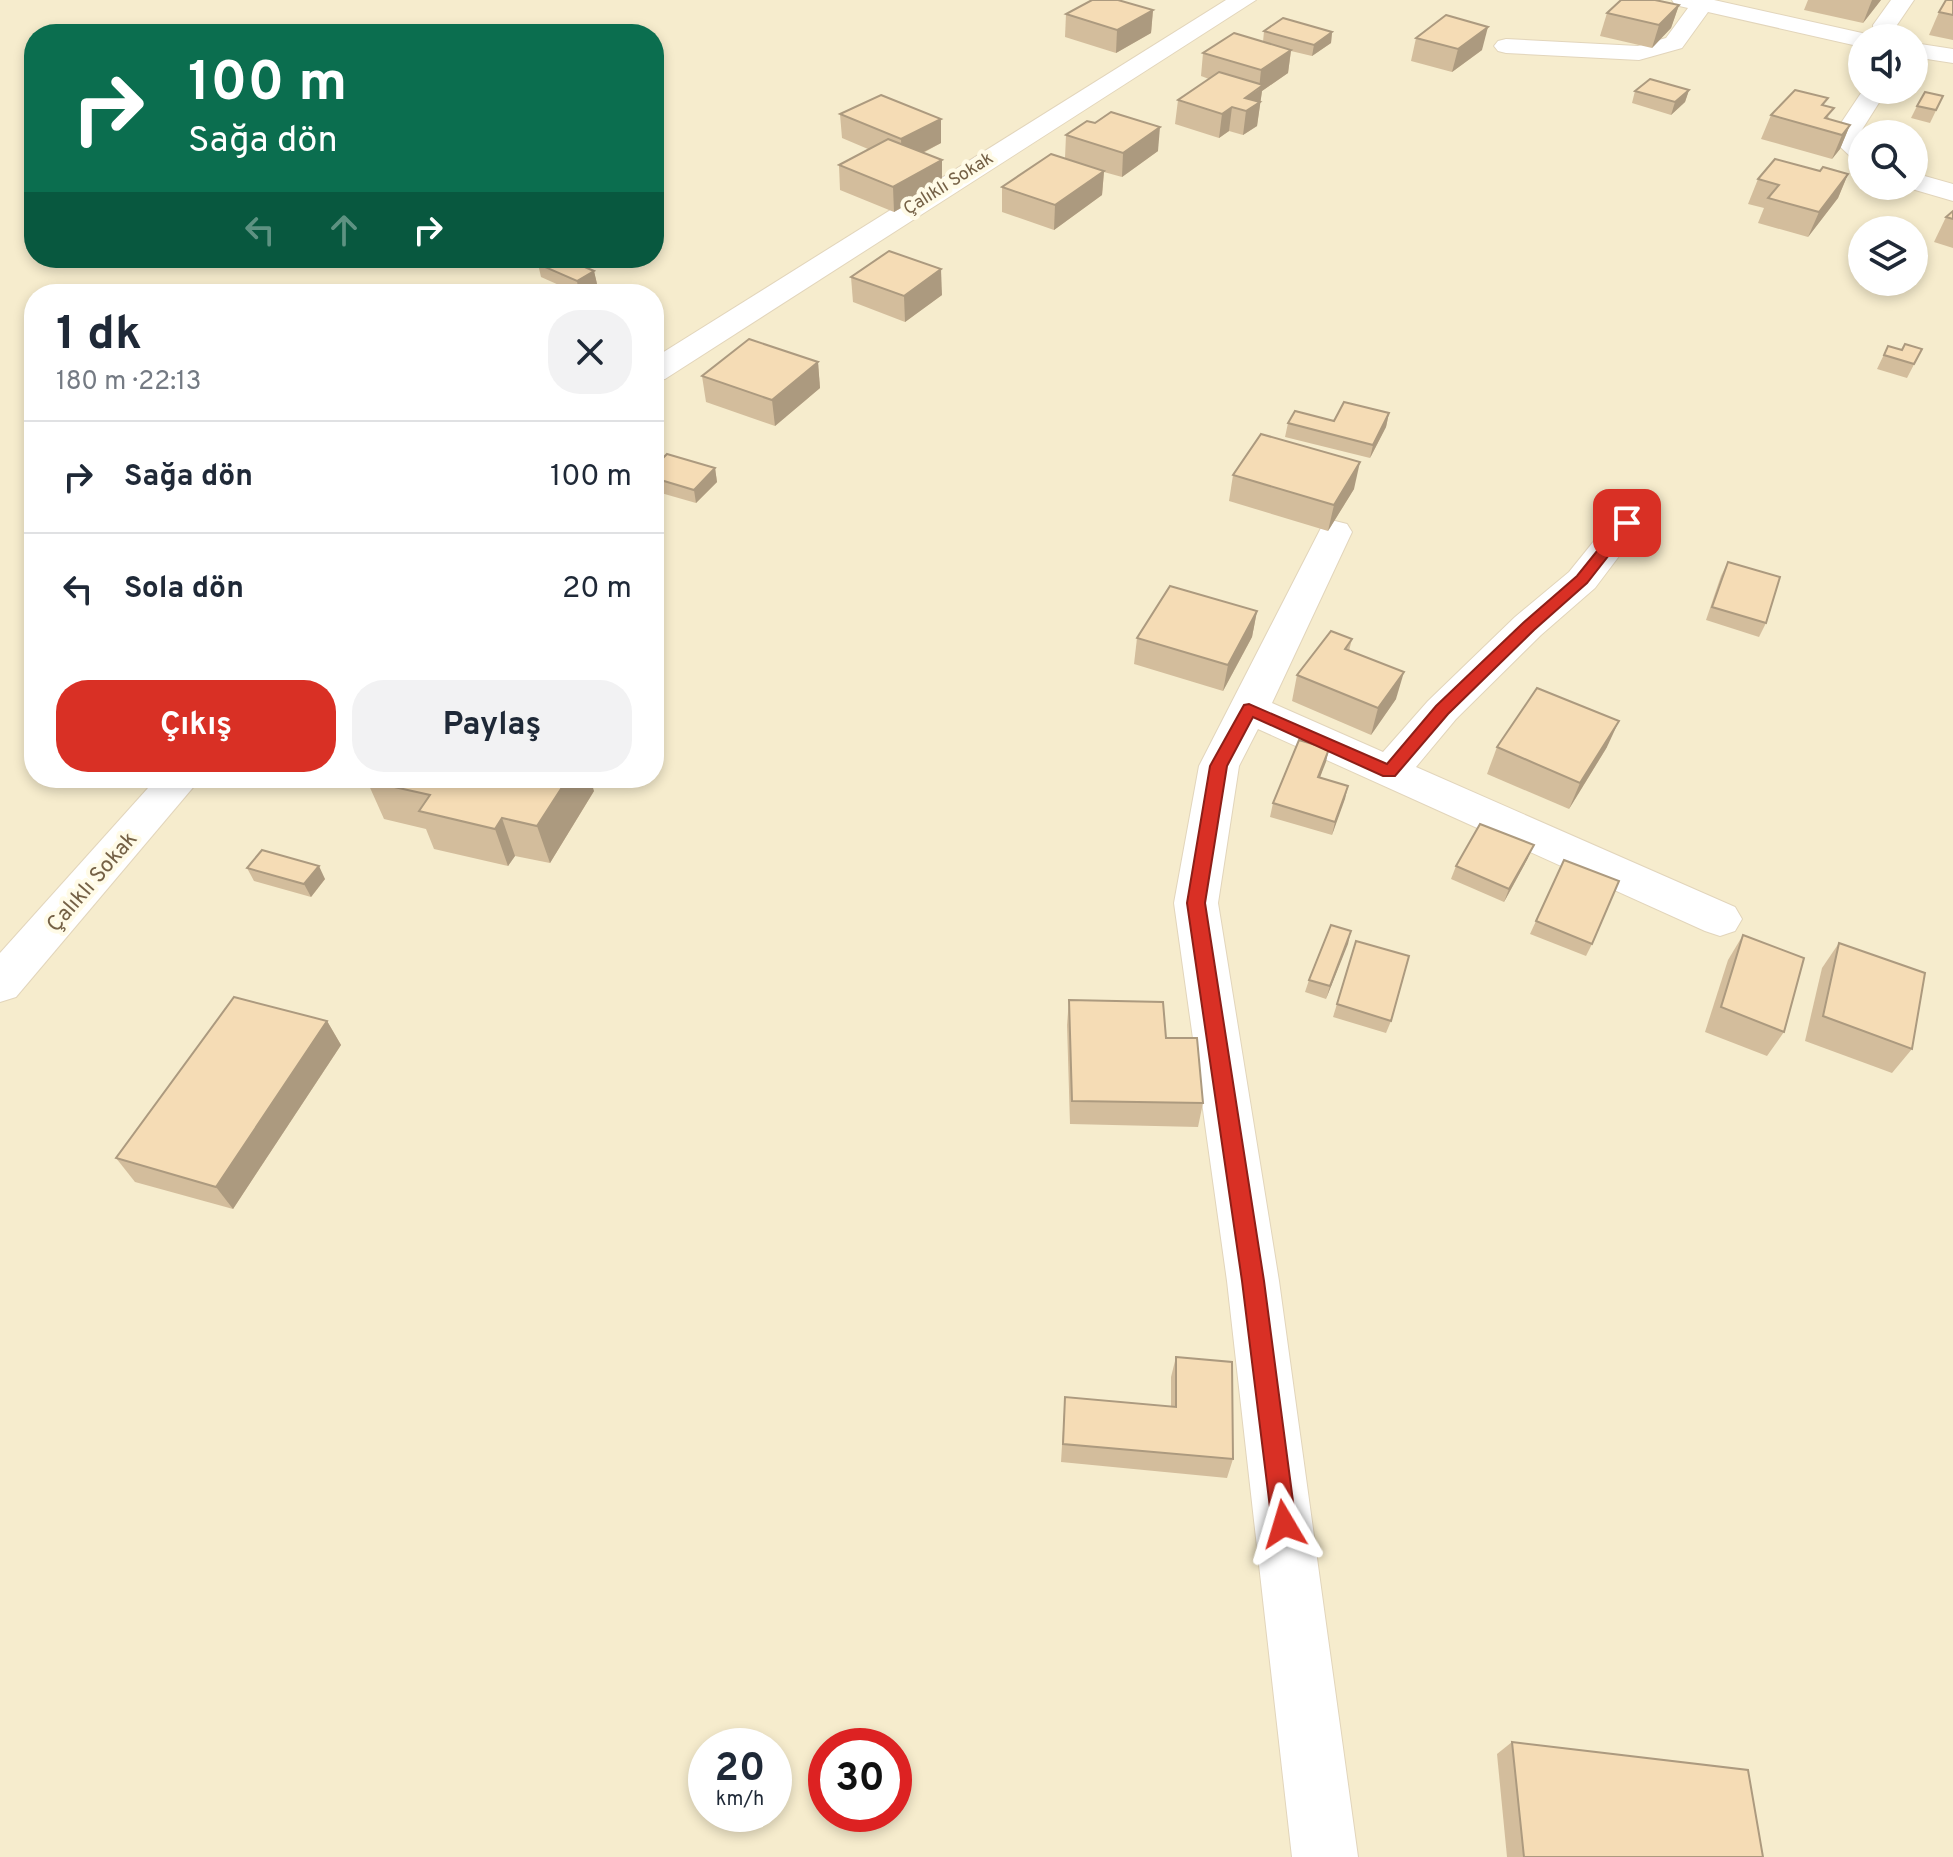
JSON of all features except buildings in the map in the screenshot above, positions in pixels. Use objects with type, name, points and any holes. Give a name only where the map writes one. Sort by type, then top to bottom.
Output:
[{"type":"street","name":"Çalıklı Sokak","points":[[664,366],[1091,92],[1224,9],[1245,0]]},
{"type":"street","points":[[1886,24],[1903,0]]},
{"type":"street","points":[[1506,46],[1639,53],[1674,43],[1692,2],[1848,37]]},
{"type":"street","points":[[1928,52],[1953,56]]},
{"type":"street","points":[[1928,185],[1953,193]]},
{"type":"street","points":[[1389,772],[1442,710],[1528,626],[1582,580],[1627,523]]},
{"type":"street","points":[[1325,1857],[1253,1281],[1196,903],[1219,766],[1335,532]]},
{"type":"street","points":[[1249,709],[1720,919]]},
{"type":"street","name":"Çalıklı Sokak","points":[[0,984],[172,788]]},
{"type":"shaded area","points":[[0,0],[1953,0],[1953,1857],[0,1857]]},
{"type":"route","points":[[1284,1524],[1253,1281],[1196,903],[1219,766],[1249,709],[1389,772],[1442,710],[1528,626],[1582,580],[1627,523]]}]
